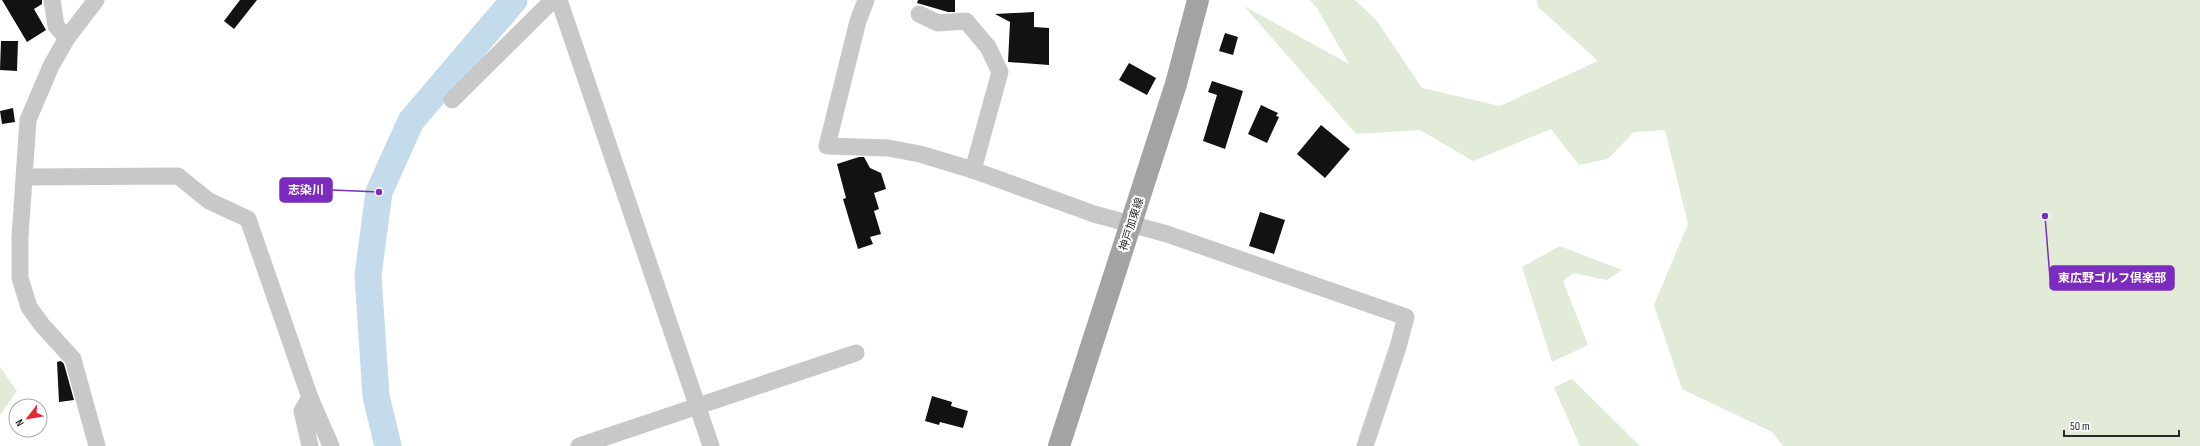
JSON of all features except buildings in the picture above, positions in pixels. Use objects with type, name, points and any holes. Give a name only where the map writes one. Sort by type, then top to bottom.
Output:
[{"type":"main road","name":"神戸加東線","points":[[1059,446],[1176,84],[1198,0]]},
{"type":"street","points":[[52,0],[56,26],[67,38]]},
{"type":"street","points":[[96,0],[67,38],[51,66],[28,120],[20,278],[29,307],[42,325],[73,359],[97,446]]},
{"type":"street","points":[[452,100],[553,0]]},
{"type":"street","points":[[559,0],[710,446]]},
{"type":"street","points":[[866,0],[858,21],[830,127],[827,146],[888,148],[920,154],[974,170],[1131,225],[1167,234],[1406,317],[1398,347],[1365,446]]},
{"type":"street","points":[[919,14],[938,23],[966,21],[988,47],[1000,72],[974,170]]},
{"type":"street","points":[[25,177],[178,176],[209,200],[248,219],[310,398],[331,446]]},
{"type":"street","points":[[579,446],[856,353]]},
{"type":"street","points":[[310,398],[302,411],[310,446]]},
{"type":"green space","points":[[1310,0],[1355,0],[1377,21],[1422,88],[1500,106],[1598,61],[1538,7],[1537,0],[2200,0],[2200,446],[1783,446],[1772,432],[1682,389],[1654,305],[1688,224],[1665,130],[1634,132],[1608,159],[1579,165],[1551,129],[1473,161],[1420,130],[1356,134],[1244,6],[1349,64],[1317,8]]},
{"type":"green space","points":[[1560,246],[1622,270],[1607,280],[1573,273],[1563,281],[1588,345],[1552,362],[1522,267]]},
{"type":"green space","points":[[0,367],[17,391],[12,398],[8,398],[8,404],[0,415]]},
{"type":"green space","points":[[1572,379],[1640,446],[1580,446],[1554,387]]},
{"type":"waterway","points":[[388,446],[376,396],[368,275],[379,192],[411,121],[514,0]]},
{"type":"place","name":"志染川","points":[[379,192]]},
{"type":"place","name":"東広野ゴルフ倶楽部","points":[[2045,216]]}]
